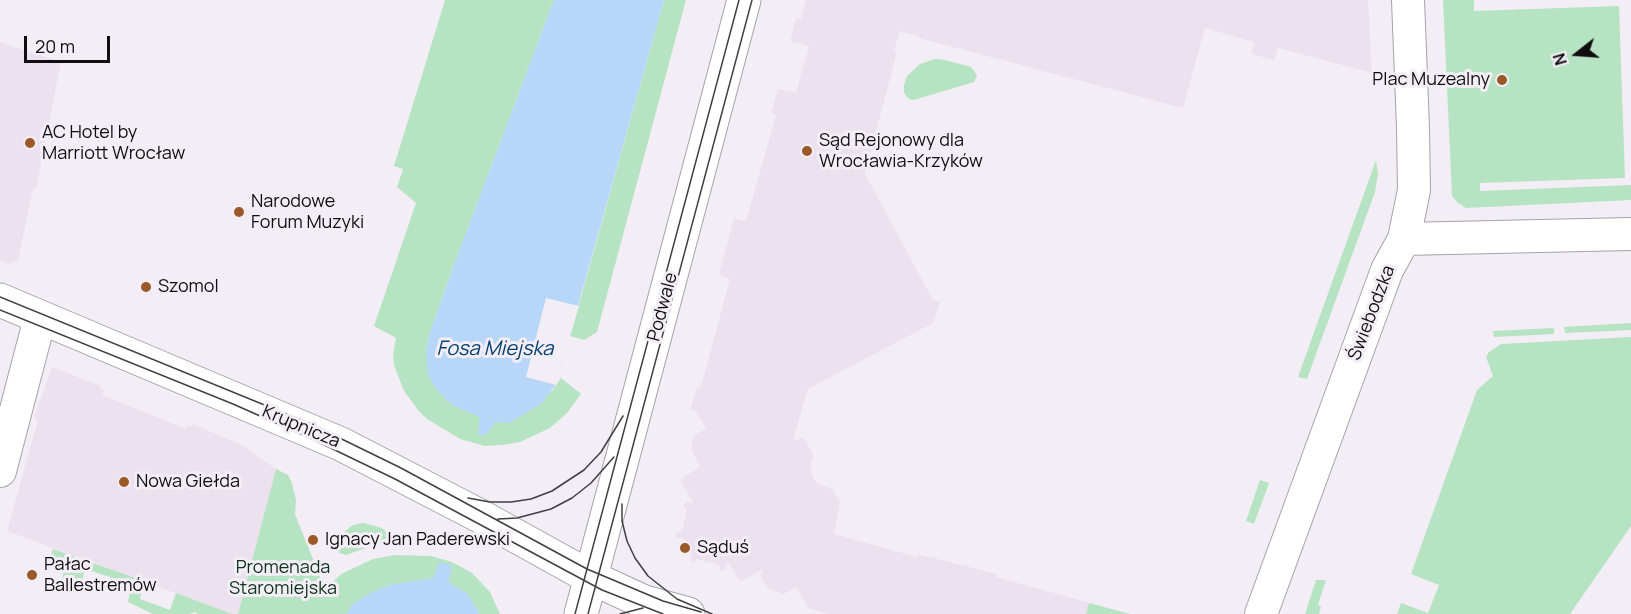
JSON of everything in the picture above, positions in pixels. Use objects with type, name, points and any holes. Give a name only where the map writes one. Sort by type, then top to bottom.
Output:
[{"type":"street","name":"Podwale","points":[[582,614],[744,0]]},
{"type":"street","name":"Świebodzka","points":[[1261,614],[1387,270],[1404,239],[1414,190],[1408,0]]},
{"type":"street","points":[[1404,239],[1631,234]]},
{"type":"street","name":"Krupnicza","points":[[0,300],[341,444],[480,516],[590,577],[644,602],[688,614]]},
{"type":"street","points":[[0,471],[40,318]]},
{"type":"shaded area","points":[[806,0],[1368,0],[1372,73],[1278,48],[1274,60],[1251,54],[1254,42],[1205,28],[1183,108],[900,31],[894,51],[897,52],[865,174],[933,300],[940,302],[933,323],[808,389],[793,440],[804,438],[814,456],[811,462],[811,473],[816,482],[832,488],[840,502],[834,534],[917,557],[918,554],[997,574],[996,577],[1130,614],[829,614],[808,608],[796,587],[784,594],[770,590],[761,578],[763,569],[740,582],[729,563],[725,565],[726,569],[721,571],[719,565],[696,559],[694,563],[690,560],[692,555],[683,538],[676,538],[676,532],[682,531],[687,509],[683,506],[687,501],[690,504],[693,502],[680,480],[700,467],[691,449],[694,436],[706,428],[696,412],[690,410],[697,387],[701,387],[730,279],[719,275],[734,218],[746,221],[776,115],[771,113],[778,89],[796,93],[809,46],[790,41],[796,18],[801,19]]},
{"type":"shaded area","points":[[0,42],[61,62],[36,189],[33,189],[18,260],[9,264],[0,260]]},
{"type":"shaded area","name":"Nowa Giełda","points":[[52,367],[101,386],[100,389],[104,390],[102,395],[186,429],[188,425],[193,424],[242,445],[276,469],[238,614],[232,614],[7,531],[38,420],[34,418]]},
{"type":"green space","points":[[445,0],[554,0],[455,262],[430,332],[426,350],[434,386],[446,400],[458,408],[496,422],[552,391],[561,378],[581,394],[567,413],[550,428],[520,442],[502,445],[485,446],[460,439],[427,419],[404,391],[394,365],[396,338],[374,326],[416,203],[397,187],[403,169],[394,166]]},
{"type":"green space","points":[[664,0],[686,0],[597,332],[584,340],[570,336]]},
{"type":"green space","points":[[1443,0],[1474,0],[1474,11],[1619,6],[1625,178],[1480,183],[1480,191],[1631,185],[1631,200],[1466,208],[1458,203],[1452,196]]},
{"type":"green space","points":[[935,59],[971,67],[977,75],[974,82],[914,100],[909,99],[904,93],[907,76],[920,64]]},
{"type":"green space","points":[[1376,160],[1378,174],[1375,192],[1307,379],[1298,377]]},
{"type":"green space","points":[[1631,323],[1631,330],[1565,333],[1564,327]]},
{"type":"green space","points":[[1554,328],[1554,334],[1494,337],[1493,331]]},
{"type":"green space","points":[[1631,337],[1631,526],[1570,614],[1397,614],[1401,603],[1428,613],[1439,585],[1411,574],[1477,390],[1493,376],[1486,357],[1489,352],[1501,344]]},
{"type":"green space","name":"Promenada Staromiejska","points":[[276,469],[288,475],[292,483],[296,500],[295,514],[325,589],[341,574],[373,559],[395,555],[431,556],[452,562],[472,573],[490,592],[500,614],[480,614],[467,593],[449,583],[433,578],[390,585],[372,592],[354,603],[346,614],[238,614]]},
{"type":"green space","points":[[1260,480],[1269,483],[1254,524],[1246,521]]},
{"type":"green space","points":[[363,523],[382,528],[390,535],[389,540],[346,555],[339,553],[338,544],[343,533],[353,525]]},
{"type":"green space","points":[[53,549],[144,581],[140,599],[170,610],[176,593],[232,614],[198,614],[195,612],[153,614],[128,602],[131,584],[85,569],[80,589],[61,584],[65,565],[69,563],[67,559],[64,561],[50,558]]},
{"type":"green space","points":[[1316,580],[1326,580],[1318,605],[1321,606],[1319,614],[1305,614]]},
{"type":"green space","points":[[1089,603],[1130,614],[1086,614]]},
{"type":"water","name":"Fosa Miejska","points":[[554,0],[664,0],[559,373],[561,378],[541,404],[509,423],[496,422],[485,436],[478,434],[480,417],[446,400],[434,386],[427,372],[426,350],[430,332],[455,262]]},
{"type":"water","points":[[439,562],[452,565],[449,583],[467,593],[480,614],[346,614],[354,603],[372,592],[390,585],[433,578]]},
{"type":"pier","points":[[546,298],[579,306],[559,373],[561,378],[556,385],[526,377]]},
{"type":"tram line","points":[[575,614],[739,0]]},
{"type":"tram line","points":[[588,614],[752,0]]},
{"type":"tram line","points":[[0,297],[311,424],[401,468],[587,569],[663,601],[701,612]]},
{"type":"tram line","points":[[0,310],[233,404],[312,439],[395,479],[602,590],[663,614]]},
{"type":"tram line","points":[[468,498],[490,502],[511,502],[531,499],[552,491],[584,470],[601,452],[623,416]]},
{"type":"tram line","points":[[498,519],[517,518],[551,509],[572,498],[591,483],[614,457]]},
{"type":"tram line","points":[[622,504],[622,521],[627,541],[635,558],[648,576],[677,599],[712,614]]},
{"type":"tram line","points":[[620,614],[643,608]]},
{"type":"place","name":"Plac Muzealny","points":[[1502,80]]},
{"type":"place","name":"AC Hotel by Marriott Wrocław","points":[[30,143]]},
{"type":"place","name":"Sąd Rejonowy dla Wrocławia-Krzyków","points":[[807,151]]},
{"type":"place","name":"Narodowe Forum Muzyki","points":[[239,212]]},
{"type":"place","name":"Szomol","points":[[146,287]]},
{"type":"place","name":"Nowa Giełda","points":[[124,482]]},
{"type":"place","name":"Ignacy Jan Paderewski","points":[[313,540]]},
{"type":"place","name":"Sąduś","points":[[685,548]]},
{"type":"place","name":"Pałac Ballestremów","points":[[32,575]]}]
